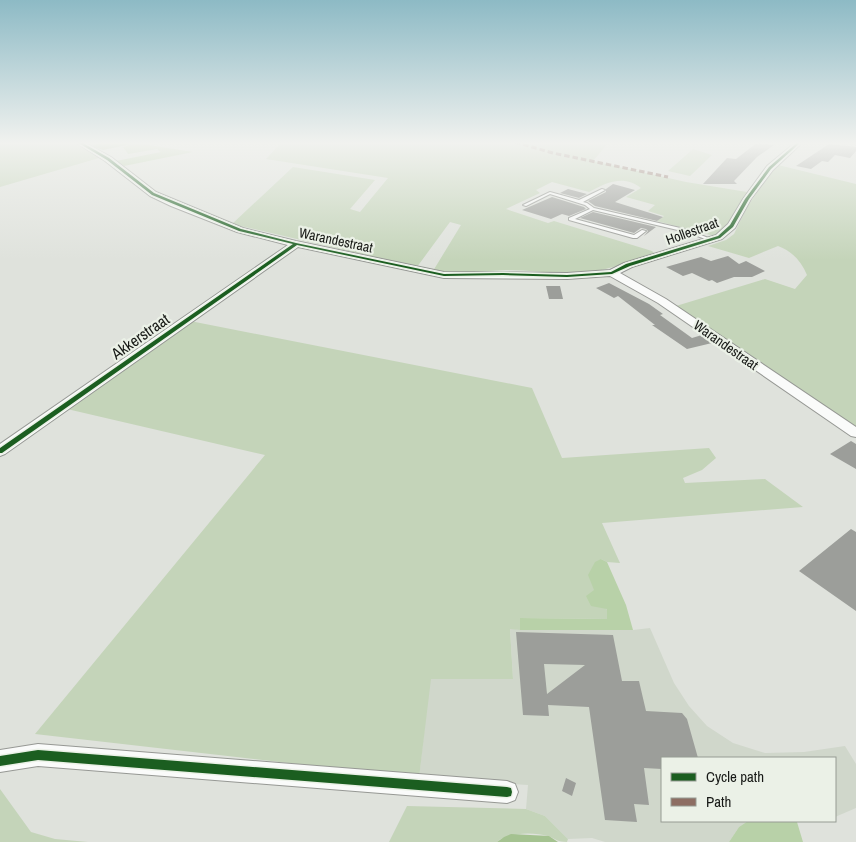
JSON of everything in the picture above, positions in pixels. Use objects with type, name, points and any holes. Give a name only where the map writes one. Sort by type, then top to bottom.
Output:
[{"type":"street","name":"Warandestraat","points":[[137,181],[153,194],[174,204],[240,230],[296,244],[444,275],[567,276],[612,273],[662,301],[856,433]]},
{"type":"street","name":"Hollestraat","points":[[612,273],[628,265],[719,237],[730,230],[747,199],[760,181]]},
{"type":"street","name":"Akkerstraat","points":[[0,451],[296,244]]},
{"type":"street","points":[[0,761],[38,755],[507,792]]},
{"type":"lane","points":[[579,202],[603,190]]},
{"type":"lane","points":[[543,191],[579,202],[592,209],[686,231],[711,240]]},
{"type":"lane","points":[[525,205],[550,193]]},
{"type":"lane","points":[[592,209],[571,219],[635,237],[644,231]]},
{"type":"shaded area","points":[[0,181],[19,181],[0,187]]},
{"type":"shaded area","points":[[278,181],[374,181],[350,209],[360,212],[385,181],[614,181],[589,192],[552,182],[536,190],[540,193],[506,209],[548,223],[554,221],[654,253],[607,269],[580,273],[506,270],[442,272],[433,271],[461,225],[450,222],[417,267],[232,224]]},
{"type":"shaded area","points":[[629,181],[683,181],[747,192],[723,231],[714,236],[657,221],[664,216],[648,211],[655,205],[626,197],[641,188]]},
{"type":"shaded area","points":[[764,181],[845,181],[856,184],[856,429],[676,306],[765,279],[795,289],[807,275],[796,257],[778,246],[749,258],[708,246],[726,240],[734,234],[746,209]]},
{"type":"shaded area","points":[[190,321],[532,388],[562,458],[709,448],[716,458],[702,470],[683,478],[685,483],[765,479],[803,507],[602,523],[620,563],[607,562],[601,559],[608,619],[520,618],[520,630],[510,629],[513,679],[431,679],[419,778],[35,734],[265,455],[67,409]]},
{"type":"shaded area","points":[[601,559],[607,562],[626,605],[633,630],[520,630],[520,618],[607,619],[607,609],[591,606],[586,596],[594,590],[588,575],[595,562]]},
{"type":"shaded area","points":[[510,628],[520,630],[633,630],[650,628],[674,683],[689,706],[707,726],[733,743],[765,753],[804,752],[845,746],[856,764],[856,808],[836,817],[836,757],[661,757],[661,822],[746,822],[739,827],[729,842],[605,842],[592,838],[568,839],[545,816],[526,809],[528,785],[419,778],[430,678],[513,679]]},
{"type":"shaded area","points":[[0,789],[31,832],[55,839],[88,842],[0,842]]},
{"type":"shaded area","points":[[407,806],[526,809],[545,816],[568,839],[567,842],[564,842],[548,836],[529,834],[508,836],[497,842],[389,842]]},
{"type":"shaded area","points":[[746,822],[797,822],[803,842],[729,842],[739,827]]},
{"type":"shaded area","points":[[511,834],[549,836],[558,842],[497,842]]},
{"type":"building","points":[[705,181],[734,181],[737,184],[703,184]]},
{"type":"building","points":[[613,184],[635,190],[615,202],[663,217],[657,221],[595,206],[588,201],[606,192],[606,189]]},
{"type":"building","points":[[568,189],[587,194],[579,198],[560,193]]},
{"type":"building","points":[[552,197],[586,209],[569,216],[562,214],[551,219],[522,210]]},
{"type":"building","points":[[593,212],[656,227],[644,236],[648,231],[646,229],[641,228],[634,233],[580,218]]},
{"type":"building","points":[[728,256],[739,264],[746,261],[765,271],[752,277],[734,277],[717,283],[692,273],[683,276],[666,267],[701,257],[711,261]]},
{"type":"building","points":[[609,283],[649,304],[663,314],[660,315],[692,338],[702,335],[712,343],[687,349],[652,325],[655,325],[618,296],[614,298],[596,288]]},
{"type":"building","points":[[546,286],[560,286],[563,299],[549,299]]},
{"type":"building","points":[[851,441],[856,444],[856,469],[830,454]]},
{"type":"building","points":[[851,529],[856,532],[856,611],[799,571]]},
{"type":"building","points":[[516,632],[613,635],[622,681],[639,681],[646,711],[682,713],[687,719],[698,757],[661,757],[661,769],[644,768],[649,805],[634,804],[637,822],[605,820],[589,707],[548,705],[549,716],[523,715]],"holes":[[[544,664],[585,665],[547,694]]]},
{"type":"building","points":[[566,778],[576,783],[572,796],[562,791]]},
{"type":"cycle path","points":[[137,181],[153,194],[240,230],[296,244],[444,275],[567,276],[612,273],[628,265],[719,237],[732,226],[747,199],[760,181]]},
{"type":"cycle path","points":[[0,451],[296,244]]},
{"type":"cycle path","points":[[0,761],[38,755],[507,792]]}]
